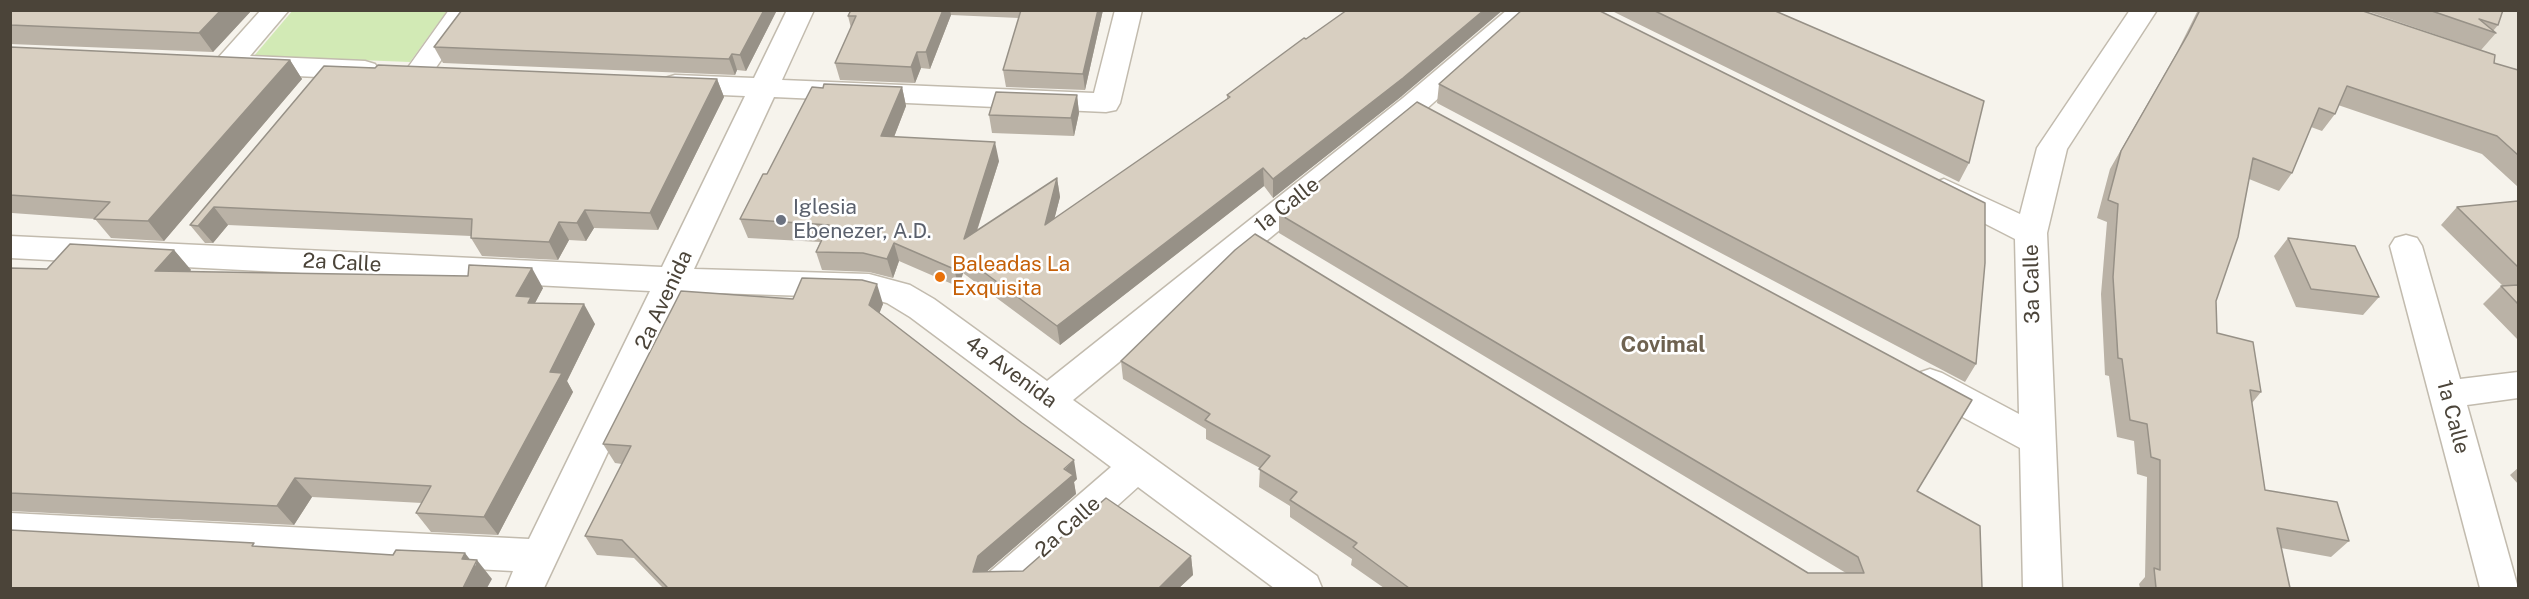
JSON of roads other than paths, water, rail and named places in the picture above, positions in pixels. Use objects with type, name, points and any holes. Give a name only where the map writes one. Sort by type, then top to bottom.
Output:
[{"type":"street","points":[[276,10],[217,64],[454,74]]},
{"type":"street","points":[[418,73],[463,10]]},
{"type":"street","name":"2a Avenida","points":[[533,572],[801,10]]},
{"type":"street","points":[[645,82],[1106,103],[1129,10]]},
{"type":"street","name":"1a Calle","points":[[1048,399],[1251,233],[1413,105],[1524,10]]},
{"type":"street","name":"3a Calle","points":[[2042,588],[2035,439],[2031,233],[2052,148],[2144,10]]},
{"type":"street","points":[[307,95],[329,69]]},
{"type":"street","points":[[1413,105],[1444,122]]},
{"type":"street","points":[[1924,180],[2031,233]]},
{"type":"street","points":[[174,254],[196,227]]},
{"type":"street","points":[[1251,233],[1282,252]]},
{"type":"street","name":"1a Calle","points":[[2406,246],[2500,588]]},
{"type":"street","name":"2a Calle","points":[[10,247],[673,280]]},
{"type":"street","name":"4a Avenida","points":[[673,280],[869,286],[884,289],[922,308],[1303,588]]},
{"type":"street","points":[[1909,371],[2035,439]]},
{"type":"street","points":[[2446,394],[2518,385]]},
{"type":"street","name":"2a Calle","points":[[999,588],[1138,465]]},
{"type":"street","points":[[15,535],[533,572]]},
{"type":"place","name":"Iglesia Ebenezer, A.D.","points":[[781,220]]},
{"type":"place","name":"Baleadas La Exquisita","points":[[940,277]]},
{"type":"district","name":"Covimal","points":[[1663,345]]}]
